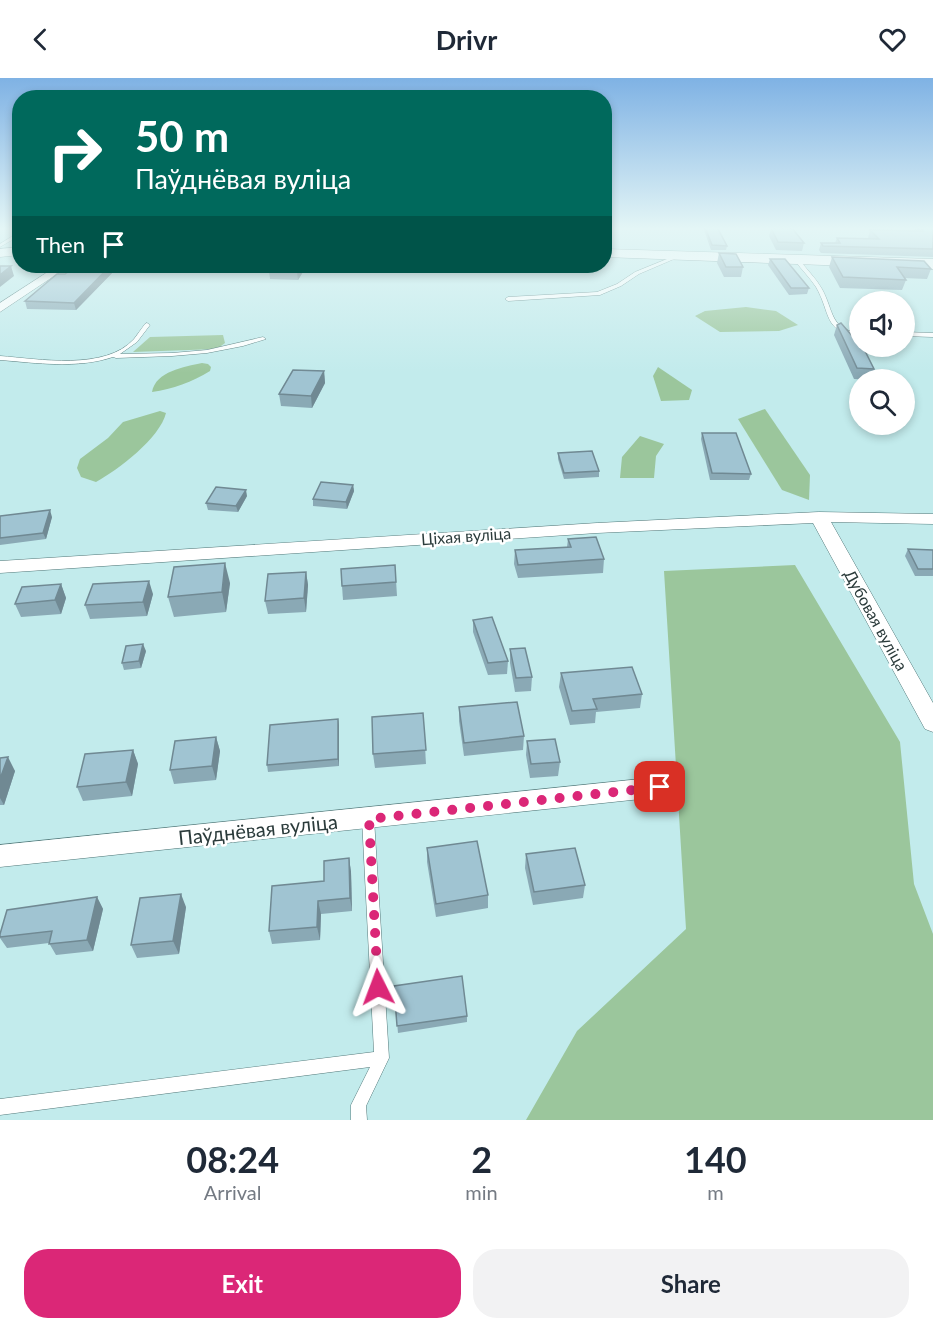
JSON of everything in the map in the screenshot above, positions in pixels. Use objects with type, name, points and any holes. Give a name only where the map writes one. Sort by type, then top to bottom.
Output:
[{"type":"street","points":[[0,308],[49,276]]},
{"type":"street","name":"Ціхая вуліца","points":[[0,567],[597,528],[819,517],[933,519]]},
{"type":"street","name":"Дубовая вуліца","points":[[819,517],[933,723]]},
{"type":"street","name":"Паўднёвая вуліца","points":[[0,856],[660,787]]},
{"type":"lane","points":[[508,299],[598,294],[634,276]]},
{"type":"lane","points":[[809,276],[819,289],[834,325],[844,333],[849,334]]},
{"type":"lane","points":[[114,356],[136,343],[147,326]]},
{"type":"lane","points":[[915,334],[933,335]]},
{"type":"lane","points":[[0,358],[91,361],[114,356],[196,354],[219,351],[263,339]]},
{"type":"lane","points":[[359,1120],[358,1105],[382,1058],[369,819]]},
{"type":"lane","points":[[0,1107],[382,1058]]},
{"type":"green space","points":[[746,307],[776,311],[798,325],[779,331],[720,332],[695,316],[705,311]]},
{"type":"green space","points":[[223,335],[225,343],[217,349],[133,352],[150,337]]},
{"type":"green space","points":[[202,363],[211,367],[210,371],[182,384],[152,392],[159,379],[165,375],[179,368]]},
{"type":"green space","points":[[658,367],[692,390],[689,400],[661,401],[653,376]]},
{"type":"green space","points":[[765,409],[810,475],[809,500],[782,490],[738,419]]},
{"type":"green space","points":[[160,411],[166,413],[162,423],[156,433],[137,452],[96,482],[81,477],[77,468],[80,459],[108,438],[123,422]]},
{"type":"green space","points":[[640,436],[664,444],[656,456],[654,478],[620,478],[622,457]]},
{"type":"green space","points":[[795,565],[900,742],[914,884],[933,934],[933,1120],[526,1120],[577,1031],[686,929],[664,571]]},
{"type":"building","points":[[55,276],[101,276],[74,303],[25,301]]},
{"type":"building","points":[[782,276],[799,276],[809,288],[791,288]]},
{"type":"building","points":[[903,276],[906,280],[843,277]]},
{"type":"building","points":[[841,323],[849,332],[849,351],[837,325]]},
{"type":"building","points":[[852,357],[868,357],[874,369],[857,368]]},
{"type":"building","points":[[293,370],[324,371],[311,396],[279,394]]},
{"type":"building","points":[[702,433],[736,433],[751,474],[712,473]]},
{"type":"building","points":[[592,451],[599,471],[564,473],[558,453]]},
{"type":"building","points":[[321,482],[353,485],[346,502],[313,499]]},
{"type":"building","points":[[216,487],[246,490],[236,506],[206,503]]},
{"type":"building","points":[[50,510],[43,533],[0,538],[0,516]]},
{"type":"building","points":[[596,537],[604,559],[518,565],[515,550],[571,547],[568,539]]},
{"type":"building","points":[[908,549],[933,550],[933,569],[918,569]]},
{"type":"building","points":[[225,563],[222,592],[168,597],[174,567]]},
{"type":"building","points":[[395,565],[396,582],[342,586],[341,569]]},
{"type":"building","points":[[306,572],[304,598],[265,601],[268,574]]},
{"type":"building","points":[[149,581],[143,602],[85,605],[93,584]]},
{"type":"building","points":[[61,584],[55,600],[15,604],[22,587]]},
{"type":"building","points":[[492,617],[508,661],[488,663],[473,620]]},
{"type":"building","points":[[143,644],[139,661],[122,663],[126,646]]},
{"type":"building","points":[[525,648],[532,677],[516,678],[510,649]]},
{"type":"building","points":[[632,667],[642,694],[593,699],[597,709],[572,711],[561,673]]},
{"type":"building","points":[[517,702],[524,736],[464,743],[459,707]]},
{"type":"building","points":[[423,713],[426,750],[373,754],[372,717]]},
{"type":"building","points":[[338,719],[338,759],[267,765],[270,725]]},
{"type":"building","points":[[216,737],[212,766],[170,770],[175,741]]},
{"type":"building","points":[[555,739],[560,762],[531,764],[527,741]]},
{"type":"building","points":[[133,750],[126,782],[77,787],[85,754]]},
{"type":"building","points":[[8,757],[0,779],[0,758]]},
{"type":"building","points":[[477,841],[488,895],[436,904],[427,848]]},
{"type":"building","points":[[575,848],[585,885],[534,892],[526,854]]},
{"type":"building","points":[[349,858],[350,898],[318,901],[317,927],[269,931],[272,886],[324,881],[324,861]]},
{"type":"building","points":[[181,894],[173,941],[131,945],[140,898]]},
{"type":"building","points":[[97,897],[87,940],[49,944],[52,931],[0,937],[7,910]]},
{"type":"building","points":[[462,976],[467,1016],[397,1026],[394,986]]},
{"type":"route","points":[[378,987],[369,819],[660,787]]}]
